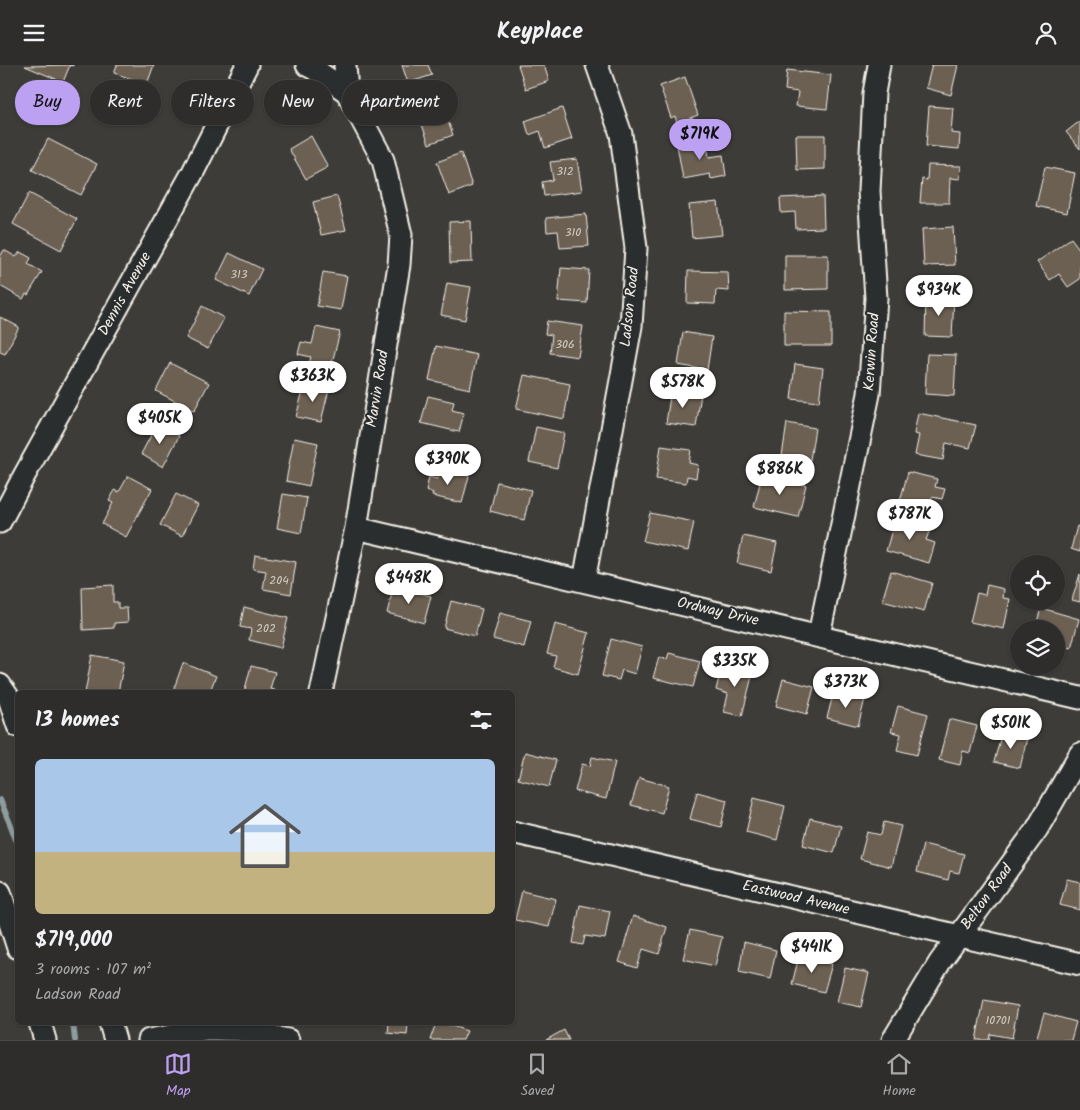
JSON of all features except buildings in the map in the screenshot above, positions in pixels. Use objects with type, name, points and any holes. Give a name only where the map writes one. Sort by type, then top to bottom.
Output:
[{"type":"street","name":"Dennis Avenue","points":[[0,522],[193,172],[247,65]]},
{"type":"street","name":"Marvin Road","points":[[307,65],[342,88]]},
{"type":"street","name":"Marvin Road","points":[[344,65],[346,80]]},
{"type":"street","name":"Ladson Road","points":[[584,581],[631,326],[636,248],[621,134],[597,65]]},
{"type":"street","name":"Kerwin Road","points":[[819,635],[869,394],[876,298],[869,191],[874,93],[879,65]]},
{"type":"street","name":"Marvin Road","points":[[322,690],[356,528],[399,265],[400,235],[383,160],[364,125]]},
{"type":"street","name":"Ordway Drive","points":[[356,528],[819,635],[1080,698]]},
{"type":"street","points":[[0,685],[9,698],[15,717]]},
{"type":"street","name":"Belton Road","points":[[893,1040],[940,962],[1037,829],[1080,755]]},
{"type":"street","name":"Eastwood Avenue","points":[[515,833],[1080,964]]},
{"type":"street","points":[[0,892],[15,938]]},
{"type":"street","points":[[41,1025],[45,1040]]},
{"type":"street","points":[[111,1025],[115,1040]]},
{"type":"street","points":[[148,1040],[207,1029],[239,1030],[288,1040]]},
{"type":"waterway","points":[[0,800],[15,837]]},
{"type":"waterway","points":[[73,1025],[75,1040]]}]
